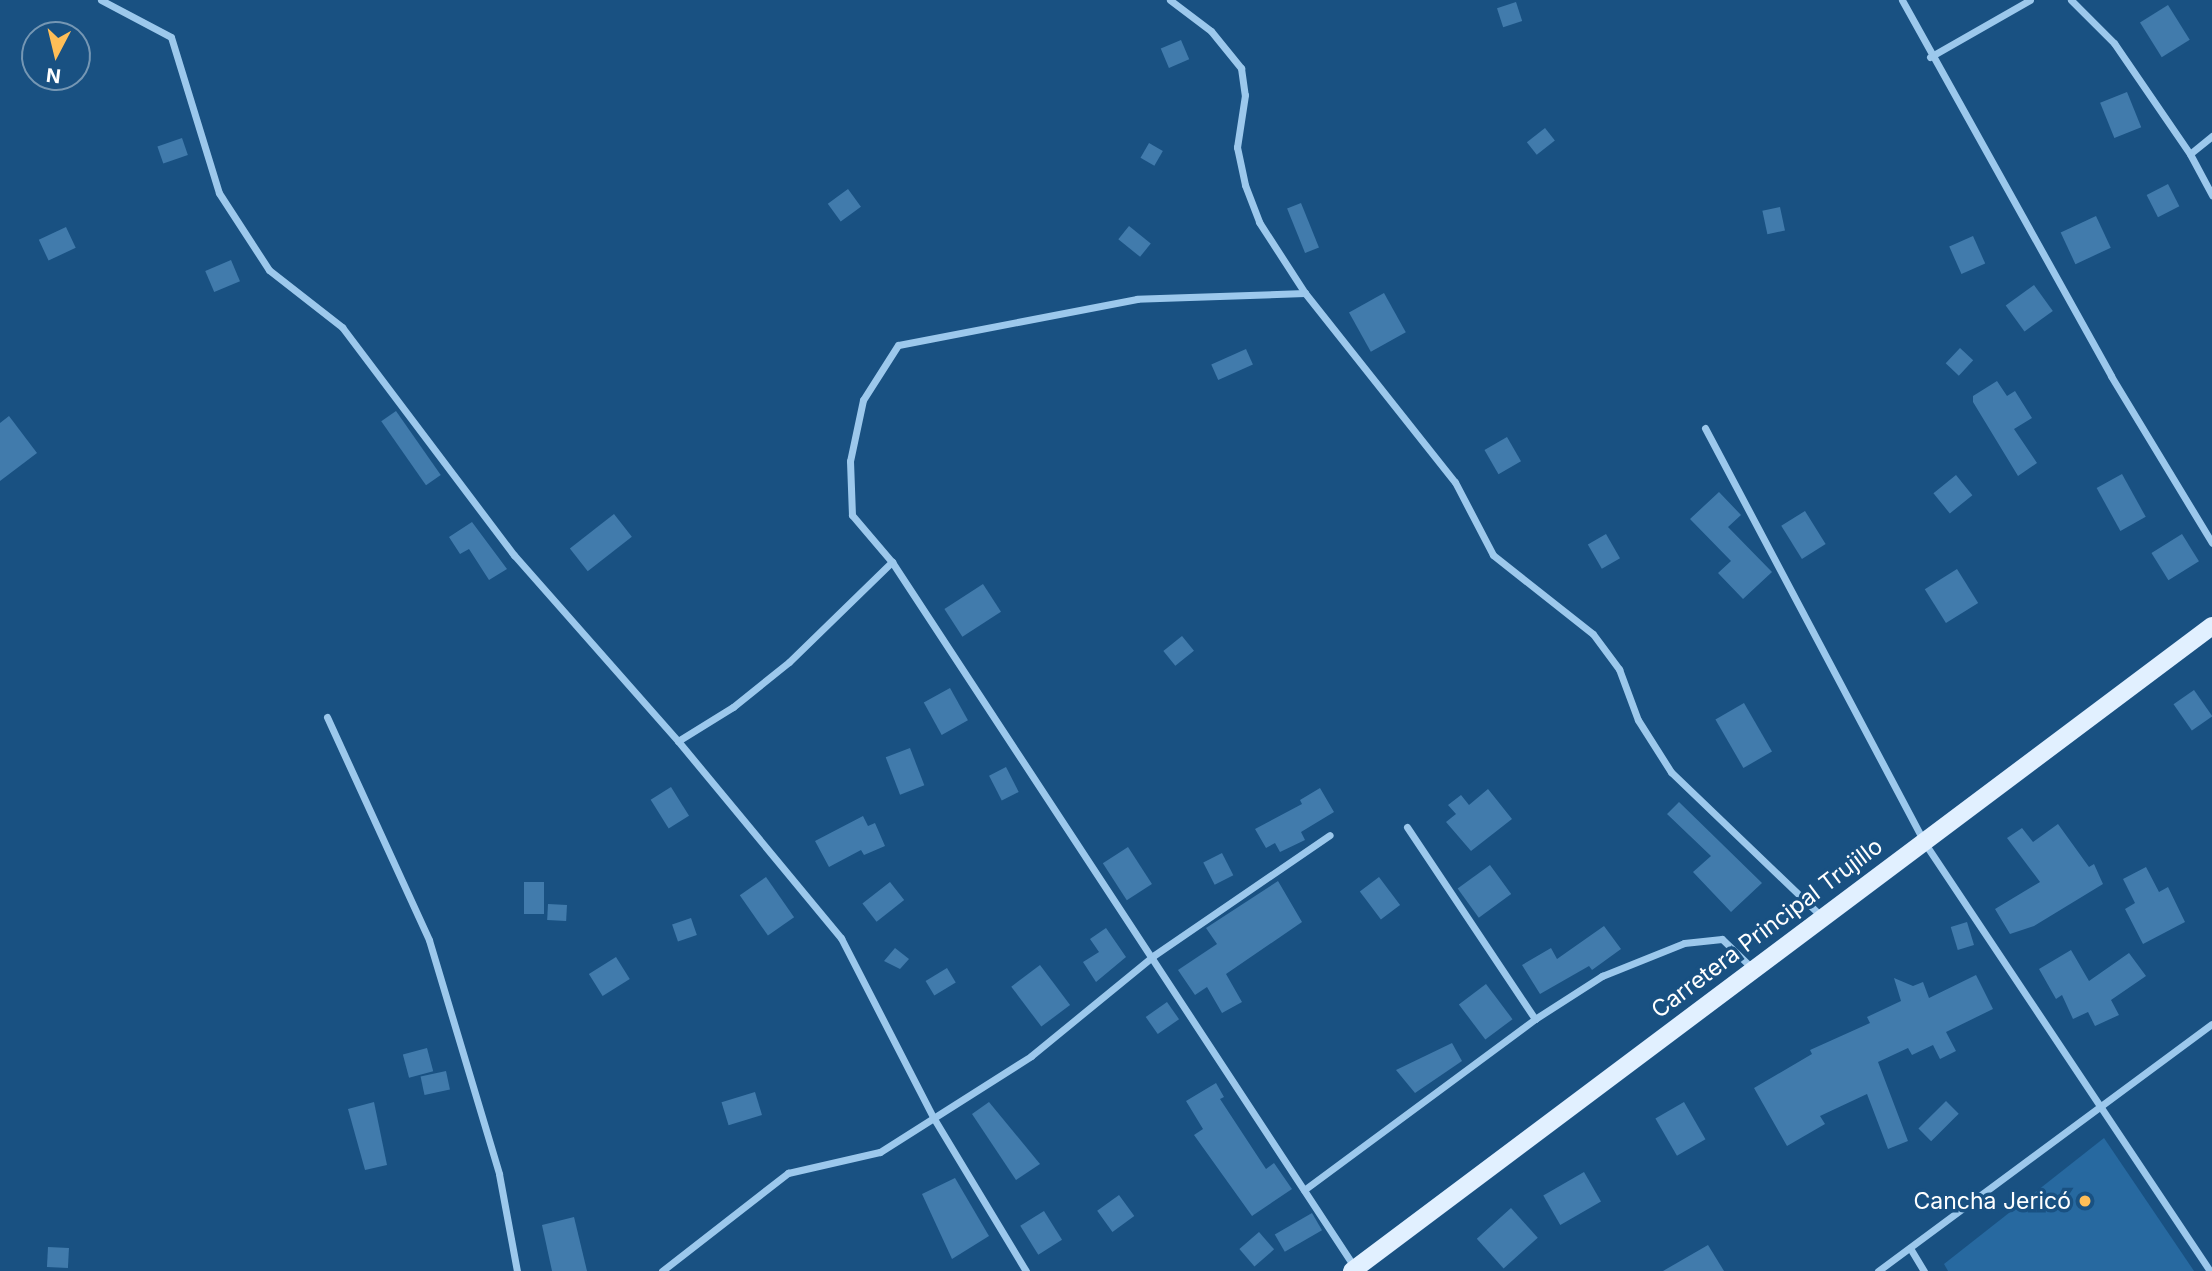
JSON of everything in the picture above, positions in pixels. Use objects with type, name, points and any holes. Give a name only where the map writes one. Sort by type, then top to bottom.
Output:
[{"type":"main road","name":"Carretera Principal Trujillo","points":[[1354,1270],[1752,968],[2212,626]]},
{"type":"street","points":[[101,0],[171,37],[219,193],[269,270],[342,327],[514,555],[678,741],[841,938],[933,1117],[1026,1271]]},
{"type":"street","points":[[1170,0],[1211,31],[1241,68],[1245,95],[1237,148],[1245,185],[1259,222],[1305,293],[1455,482],[1493,555],[1593,634],[1619,669],[1638,720],[1671,772],[1822,917]]},
{"type":"street","points":[[1902,0],[1930,57],[2212,543]]},
{"type":"street","points":[[1930,57],[2030,0]]},
{"type":"street","points":[[2071,0],[2114,43],[2190,154],[2212,195]]},
{"type":"street","points":[[2190,154],[2212,136]]},
{"type":"street","points":[[1305,293],[1137,299],[898,345],[863,400],[850,461],[852,515],[892,562],[1153,956],[1354,1270]]},
{"type":"street","points":[[1705,428],[1924,842],[2210,1271]]},
{"type":"street","points":[[678,741],[733,708],[789,662],[892,562]]},
{"type":"street","points":[[327,717],[429,940],[499,1174],[517,1271]]},
{"type":"street","points":[[1407,827],[1535,1019]]},
{"type":"street","points":[[662,1271],[788,1173],[880,1152],[1031,1056],[1153,956],[1329,835]]},
{"type":"street","points":[[1304,1190],[1535,1019],[1602,976],[1684,943],[1722,939],[1752,968]]},
{"type":"street","points":[[1878,1271],[2212,1024]]},
{"type":"street","points":[[1910,1248],[1924,1271]]},
{"type":"shaded area","name":"Cancha Jericó","points":[[2104,1138],[2194,1271],[1948,1271],[1944,1264]]},
{"type":"building","points":[[1516,2],[1522,21],[1503,27],[1497,8]]},
{"type":"building","points":[[2168,5],[2190,40],[2162,57],[2140,22]]},
{"type":"building","points":[[1181,40],[1189,59],[1169,68],[1161,49]]},
{"type":"building","points":[[2127,92],[2141,127],[2114,138],[2100,103]]},
{"type":"building","points":[[1545,128],[1555,141],[1537,155],[1527,142]]},
{"type":"building","points":[[182,138],[188,155],[163,163],[157,146]]},
{"type":"building","points":[[1149,143],[1163,151],[1154,166],[1140,158]]},
{"type":"building","points":[[2168,184],[2179,206],[2158,217],[2147,195]]},
{"type":"building","points":[[848,189],[861,207],[841,221],[828,204]]},
{"type":"building","points":[[1301,203],[1319,248],[1305,253],[1287,209]]},
{"type":"building","points":[[1780,207],[1785,230],[1767,234],[1762,211]]},
{"type":"building","points":[[2096,216],[2111,248],[2075,264],[2061,232]]},
{"type":"building","points":[[1129,226],[1151,244],[1140,257],[1118,239]]},
{"type":"building","points":[[66,227],[76,248],[49,261],[39,240]]},
{"type":"building","points":[[1973,236],[1985,263],[1961,274],[1949,247]]},
{"type":"building","points":[[231,260],[240,281],[214,292],[205,271]]},
{"type":"building","points":[[2034,285],[2053,311],[2024,331],[2006,306]]},
{"type":"building","points":[[1384,293],[1406,332],[1371,352],[1349,312]]},
{"type":"building","points":[[1960,348],[1973,360],[1959,376],[1946,363]]},
{"type":"building","points":[[1246,349],[1253,365],[1218,380],[1211,364]]},
{"type":"building","points":[[1997,381],[2007,396],[2015,391],[2032,418],[2014,429],[2037,463],[2018,476],[1973,402],[1973,396]]},
{"type":"building","points":[[396,411],[441,475],[426,485],[381,421]]},
{"type":"building","points":[[9,416],[37,453],[0,481],[0,423]]},
{"type":"building","points":[[1507,437],[1521,461],[1498,474],[1484,450]]},
{"type":"building","points":[[2122,474],[2146,517],[2120,531],[2097,488]]},
{"type":"building","points":[[1956,475],[1972,495],[1950,513],[1933,493]]},
{"type":"building","points":[[1719,492],[1741,515],[1728,527],[1772,572],[1743,599],[1718,573],[1731,561],[1690,519]]},
{"type":"building","points":[[1805,511],[1826,544],[1802,559],[1781,526]]},
{"type":"building","points":[[614,514],[632,537],[588,571],[570,548]]},
{"type":"building","points":[[472,522],[507,569],[489,580],[469,549],[460,554],[449,537]]},
{"type":"building","points":[[1606,534],[1620,558],[1602,569],[1588,544]]},
{"type":"building","points":[[2182,534],[2199,561],[2168,580],[2151,553]]},
{"type":"building","points":[[1957,569],[1978,603],[1946,623],[1925,589]]},
{"type":"building","points":[[983,584],[1001,612],[962,637],[944,609]]},
{"type":"building","points":[[1182,636],[1194,651],[1175,666],[1163,651]]},
{"type":"building","points":[[950,688],[968,720],[942,735],[924,703]]},
{"type":"building","points":[[2194,690],[2212,716],[2192,731],[2174,704]]},
{"type":"building","points":[[1744,703],[1772,751],[1743,768],[1715,720]]},
{"type":"building","points":[[910,748],[924,785],[900,795],[886,757]]},
{"type":"building","points":[[1006,767],[1019,792],[1002,801],[989,776]]},
{"type":"building","points":[[671,787],[689,816],[669,829],[651,800]]},
{"type":"building","points":[[1320,788],[1334,812],[1301,832],[1305,840],[1280,852],[1275,843],[1266,848],[1255,829],[1302,804],[1300,800]]},
{"type":"building","points":[[1488,789],[1512,819],[1471,851],[1446,822],[1456,814],[1448,805],[1461,795],[1469,805]]},
{"type":"building","points":[[1679,802],[1762,883],[1731,912],[1693,872],[1711,856],[1667,814]]},
{"type":"building","points":[[863,816],[868,826],[875,823],[885,846],[864,855],[861,850],[829,867],[815,841]]},
{"type":"building","points":[[2058,824],[2089,867],[2094,864],[2103,884],[2034,926],[2010,934],[1995,909],[2040,882],[2007,838],[2022,828],[2033,842]]},
{"type":"building","points":[[1128,847],[1152,884],[1127,900],[1103,863]]},
{"type":"building","points":[[1222,853],[1233,875],[1215,885],[1203,863]]},
{"type":"building","points":[[1490,865],[1511,894],[1479,918],[1458,889]]},
{"type":"building","points":[[2146,867],[2159,892],[2168,887],[2185,922],[2143,944],[2125,909],[2135,903],[2123,879]]},
{"type":"building","points":[[766,877],[794,917],[768,935],[740,895]]},
{"type":"building","points":[[1379,877],[1400,905],[1381,919],[1360,891]]},
{"type":"building","points":[[1278,881],[1302,922],[1226,974],[1242,1002],[1222,1013],[1207,987],[1195,995],[1178,970],[1217,944],[1206,928]]},
{"type":"building","points":[[524,882],[544,882],[544,914],[524,914]]},
{"type":"building","points":[[890,882],[904,900],[877,922],[862,904]]},
{"type":"building","points":[[548,904],[567,905],[566,921],[547,920]]},
{"type":"building","points":[[691,918],[697,935],[678,942],[672,925]]},
{"type":"building","points":[[1967,922],[1974,945],[1958,950],[1951,927]]},
{"type":"building","points":[[1604,926],[1621,949],[1592,970],[1589,966],[1540,994],[1522,965],[1551,948],[1557,959]]},
{"type":"building","points":[[1106,928],[1126,957],[1096,982],[1083,962],[1099,952],[1090,939]]},
{"type":"building","points":[[895,948],[909,959],[900,969],[884,961]]},
{"type":"building","points":[[2071,950],[2089,981],[2129,953],[2146,976],[2111,1000],[2119,1015],[2095,1026],[2088,1012],[2073,1019],[2062,995],[2056,999],[2039,969]]},
{"type":"building","points":[[616,957],[630,979],[603,996],[589,974]]},
{"type":"building","points":[[1040,965],[1070,1005],[1041,1027],[1011,987]]},
{"type":"building","points":[[947,968],[956,983],[934,995],[926,981]]},
{"type":"building","points":[[1976,975],[1993,1009],[1946,1032],[1956,1051],[1940,1059],[1933,1045],[1912,1055],[1908,1048],[1878,1062],[1908,1141],[1888,1149],[1867,1094],[1820,1116],[1825,1124],[1787,1146],[1754,1088],[1812,1054],[1810,1050],[1870,1023],[1867,1017],[1901,1001],[1894,978],[1913,986],[1923,982],[1929,998]]},
{"type":"building","points":[[1486,984],[1512,1019],[1485,1040],[1459,1004]]},
{"type":"building","points":[[1167,1002],[1179,1019],[1158,1034],[1146,1017]]},
{"type":"building","points":[[1452,1043],[1462,1061],[1415,1093],[1396,1070]]},
{"type":"building","points":[[427,1048],[433,1071],[409,1078],[403,1054]]},
{"type":"building","points":[[446,1071],[450,1090],[425,1095],[421,1076]]},
{"type":"building","points":[[1216,1083],[1224,1097],[1220,1099],[1266,1169],[1274,1163],[1292,1189],[1252,1216],[1194,1135],[1203,1129],[1186,1101]]},
{"type":"building","points":[[755,1092],[762,1115],[729,1125],[722,1102]]},
{"type":"building","points":[[1946,1101],[1959,1114],[1931,1141],[1918,1129]]},
{"type":"building","points":[[374,1102],[387,1165],[365,1170],[348,1109]]},
{"type":"building","points":[[989,1102],[1040,1164],[1016,1180],[972,1114]]},
{"type":"building","points":[[1684,1102],[1706,1139],[1677,1156],[1655,1118]]},
{"type":"building","points":[[1584,1172],[1601,1201],[1560,1225],[1543,1196]]},
{"type":"building","points":[[955,1178],[989,1236],[952,1259],[922,1194]]},
{"type":"building","points":[[1119,1195],[1134,1216],[1112,1232],[1097,1211]]},
{"type":"building","points":[[1511,1208],[1538,1238],[1504,1269],[1477,1239]]},
{"type":"building","points":[[1044,1211],[1062,1240],[1038,1255],[1020,1226]]},
{"type":"building","points":[[1312,1213],[1322,1230],[1285,1252],[1275,1234]]},
{"type":"building","points":[[574,1217],[587,1271],[552,1271],[542,1225]]},
{"type":"building","points":[[1259,1232],[1274,1249],[1254,1266],[1239,1249]]},
{"type":"building","points":[[1708,1245],[1724,1271],[1663,1271]]},
{"type":"building","points":[[48,1247],[69,1248],[68,1268],[47,1267]]},
{"type":"place","name":"Cancha Jericó","points":[[2085,1201]]}]
